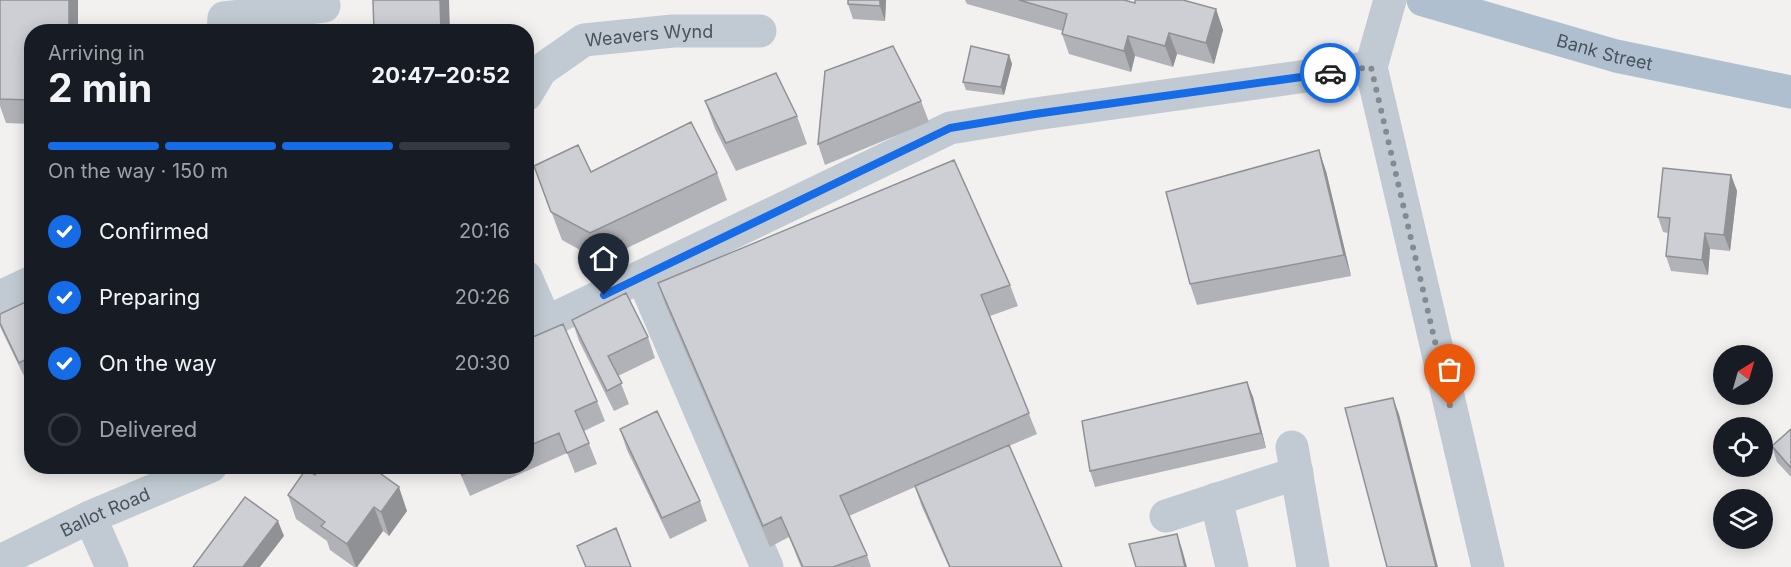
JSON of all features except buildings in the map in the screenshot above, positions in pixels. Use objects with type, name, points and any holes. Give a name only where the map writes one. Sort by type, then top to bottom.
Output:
[{"type":"main road","name":"Bank Street","points":[[1423,0],[1616,56],[1791,92]]},
{"type":"street","points":[[224,24],[224,18],[324,6],[323,0]]},
{"type":"street","points":[[1390,0],[1371,67],[1488,567]]},
{"type":"street","name":"Weavers Wynd","points":[[534,82],[541,70],[584,40],[673,31],[760,31]]},
{"type":"street","points":[[536,327],[950,128],[1371,67]]},
{"type":"street","points":[[642,276],[767,567]]},
{"type":"street","points":[[0,297],[24,286]]},
{"type":"street","points":[[1166,516],[1216,499],[1294,460],[1313,567]]},
{"type":"street","name":"Ballot Road","points":[[0,561],[90,517],[192,474]]},
{"type":"street","points":[[1216,499],[1232,567]]},
{"type":"street","points":[[90,517],[112,567]]},
{"type":"way so far","points":[[1330,73],[1371,67],[1450,406]]},
{"type":"route","points":[[604,295],[950,128],[1330,73]]}]
